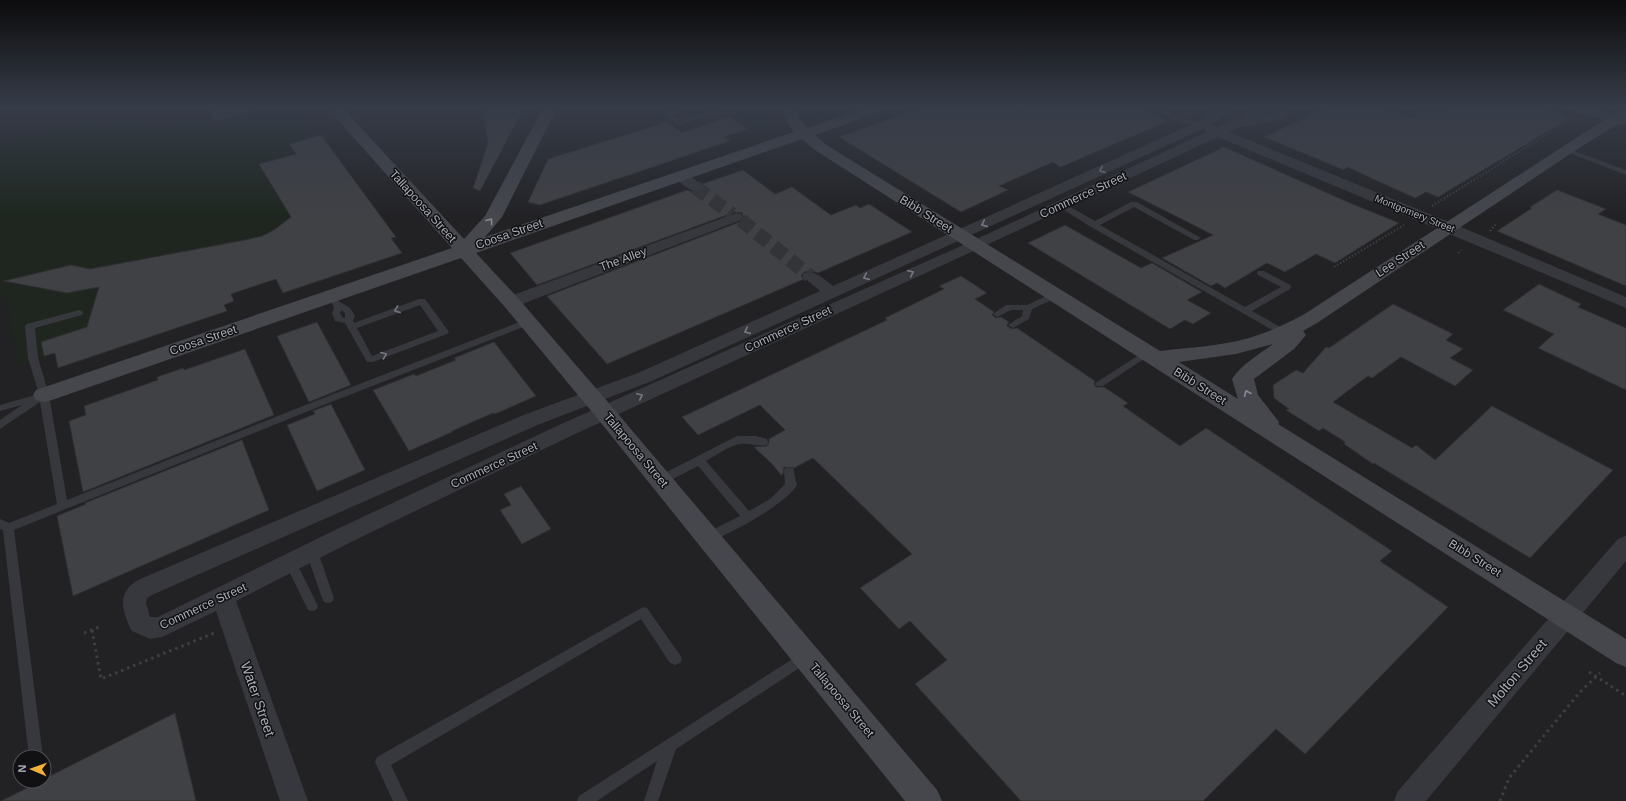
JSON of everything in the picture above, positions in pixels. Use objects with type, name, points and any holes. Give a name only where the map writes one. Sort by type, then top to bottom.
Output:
[{"type":"main road","name":"Tallapoosa Street","points":[[367,143],[511,302],[926,801]]},
{"type":"main road","points":[[463,250],[493,217],[531,143]]},
{"type":"main road","name":"Coosa Street","points":[[44,395],[335,301],[463,250],[775,143]]},
{"type":"main road","name":"Bibb Street","points":[[816,143],[1626,654]]},
{"type":"main road","name":"Lee Street","points":[[1278,435],[1248,397],[1243,379],[1247,373],[1287,344],[1288,335],[1310,319],[1578,143]]},
{"type":"main road","points":[[1151,355],[1214,352],[1237,348],[1288,335]]},
{"type":"street","name":"Commerce Street","points":[[1179,143],[967,240],[598,405],[291,563],[162,627],[150,629],[140,624],[134,603],[136,593],[146,587],[533,419],[598,405],[645,377],[832,293],[967,240],[1060,205],[1182,143]]},
{"type":"street","name":"Montgomery Street","points":[[1245,143],[1449,227],[1626,303]]},
{"type":"street","points":[[682,176],[695,187]]},
{"type":"street","name":"The Alley","points":[[511,302],[736,217]]},
{"type":"street","points":[[810,276],[832,293]]},
{"type":"street","name":"Molton Street","points":[[1408,801],[1626,545]]},
{"type":"street","name":"Water Street","points":[[224,597],[232,626],[294,801]]},
{"type":"lane","points":[[1566,150],[1626,173]]},
{"type":"lane","points":[[1094,225],[1134,204],[1197,238]]},
{"type":"lane","points":[[1060,205],[1288,335]]},
{"type":"lane","points":[[1245,311],[1287,287],[1261,273]]},
{"type":"lane","points":[[997,314],[1009,307],[1028,308],[1055,295]]},
{"type":"lane","points":[[335,301],[338,319],[349,324],[370,360],[444,332],[422,301],[349,324]]},
{"type":"lane","points":[[1013,325],[1026,317],[1028,308]]},
{"type":"lane","points":[[63,506],[44,395],[33,358],[30,326],[80,313]]},
{"type":"lane","points":[[35,749],[4,525],[63,506],[317,404],[528,322]]},
{"type":"lane","points":[[1100,384],[1151,355]]},
{"type":"lane","points":[[0,408],[44,395]]},
{"type":"lane","points":[[0,425],[44,395]]},
{"type":"lane","points":[[660,480],[737,440],[756,440],[763,442]]},
{"type":"lane","points":[[699,460],[747,516]]},
{"type":"lane","points":[[708,537],[782,495],[790,484],[788,471]]},
{"type":"lane","points":[[312,552],[328,598]]},
{"type":"lane","points":[[291,563],[312,606]]},
{"type":"lane","points":[[401,801],[382,762],[643,612],[675,659]]},
{"type":"lane","points":[[584,801],[806,656]]},
{"type":"lane","points":[[650,801],[670,745]]},
{"type":"path","points":[[1432,206],[1525,143]]},
{"type":"path","points":[[1334,267],[1381,240],[1404,224]]},
{"type":"path","points":[[1458,253],[1461,250]]},
{"type":"path","points":[[92,630],[101,679],[232,626]]},
{"type":"path","points":[[84,633],[99,627]]},
{"type":"path","points":[[1589,672],[1626,696]]},
{"type":"path","points":[[1500,801],[1509,778],[1580,692],[1600,673]]},
{"type":"shaded area","points":[[0,143],[1626,143],[1626,801],[0,801]]},
{"type":"shaded area","points":[[0,143],[327,143],[396,237],[391,239],[402,253],[283,293],[274,277],[248,275],[254,287],[231,294],[234,301],[224,305],[227,311],[58,368],[55,353],[18,365],[7,302],[0,296]]},
{"type":"building","points":[[327,143],[396,237],[391,238],[402,253],[283,293],[276,279],[231,294],[234,301],[224,305],[227,311],[58,368],[55,353],[44,356],[41,342],[87,327],[99,287],[67,293],[4,281],[71,265],[90,269],[262,236],[274,230],[291,217],[259,164],[296,154],[289,144]]},
{"type":"building","points":[[488,143],[505,143],[480,191],[473,188]]},
{"type":"building","points":[[598,143],[723,143],[540,205],[528,202],[548,159]]},
{"type":"building","points":[[849,143],[1116,143],[1061,167],[1053,162],[999,186],[1008,190],[961,212]]},
{"type":"building","points":[[1279,143],[1528,143],[1438,197],[1426,192],[1415,198],[1347,167],[1344,170]]},
{"type":"building","points":[[1224,147],[1399,223],[1335,263],[1316,254],[1285,272],[1267,263],[1225,288],[1217,283],[1211,286],[1162,258],[1213,235],[1128,192]]},
{"type":"building","points":[[743,170],[775,194],[792,187],[831,215],[856,205],[860,208],[869,204],[912,232],[818,273],[812,271],[804,272],[801,276],[804,279],[607,364],[547,296],[742,221],[744,218],[742,213],[735,212],[537,285],[510,253],[687,190],[693,192],[700,191],[704,187],[702,184]]},
{"type":"building","points":[[1557,190],[1606,209],[1598,214],[1626,225],[1626,286],[1497,231]]},
{"type":"building","points":[[1065,225],[1141,268],[1152,263],[1202,292],[1187,300],[1211,313],[1193,324],[1185,320],[1170,329],[1028,243]]},
{"type":"building","points":[[961,276],[987,293],[975,299],[994,312],[992,315],[996,318],[1001,317],[1009,322],[1007,326],[1012,329],[1017,328],[1095,381],[1094,384],[1096,387],[1104,387],[1128,403],[1123,406],[1180,446],[1206,428],[1392,551],[1380,561],[1448,607],[1305,754],[1276,729],[1203,801],[1021,801],[915,684],[947,660],[910,621],[899,629],[860,588],[912,554],[813,458],[794,468],[784,467],[783,474],[781,475],[754,447],[767,446],[769,439],[785,430],[760,405],[698,435],[682,417],[887,320],[885,318],[944,289],[939,286]]},
{"type":"building","points":[[1539,284],[1581,304],[1578,307],[1626,328],[1626,390],[1538,348],[1554,334],[1503,310]]},
{"type":"building","points":[[1393,304],[1453,334],[1446,340],[1463,349],[1450,358],[1473,370],[1455,386],[1401,357],[1372,378],[1368,376],[1333,402],[1412,448],[1416,445],[1435,460],[1492,406],[1613,470],[1530,558],[1374,463],[1373,464],[1344,444],[1345,442],[1323,428],[1319,431],[1286,410],[1289,409],[1274,398],[1273,385],[1296,370],[1303,373],[1326,347],[1329,348]]},
{"type":"building","points":[[317,322],[351,385],[309,402],[277,336]]},
{"type":"building","points":[[494,342],[536,396],[495,414],[493,413],[409,451],[373,390],[414,374],[416,376],[456,360],[454,358]]},
{"type":"building","points":[[245,349],[274,415],[83,492],[69,421],[86,415],[84,406],[158,380],[157,377],[183,368],[184,370]]},
{"type":"building","points":[[331,404],[365,470],[317,491],[287,425],[315,414],[313,411]]},
{"type":"building","points":[[242,440],[269,510],[73,596],[57,516],[86,504],[85,503]]},
{"type":"building","points":[[521,486],[551,529],[522,544],[500,510],[511,505],[504,494]]},
{"type":"building","points":[[175,713],[196,801],[1,801],[25,789],[52,789],[52,775]]},
{"type":"tunnel","points":[[695,187],[732,214]]},
{"type":"tunnel","points":[[741,220],[810,276]]}]
